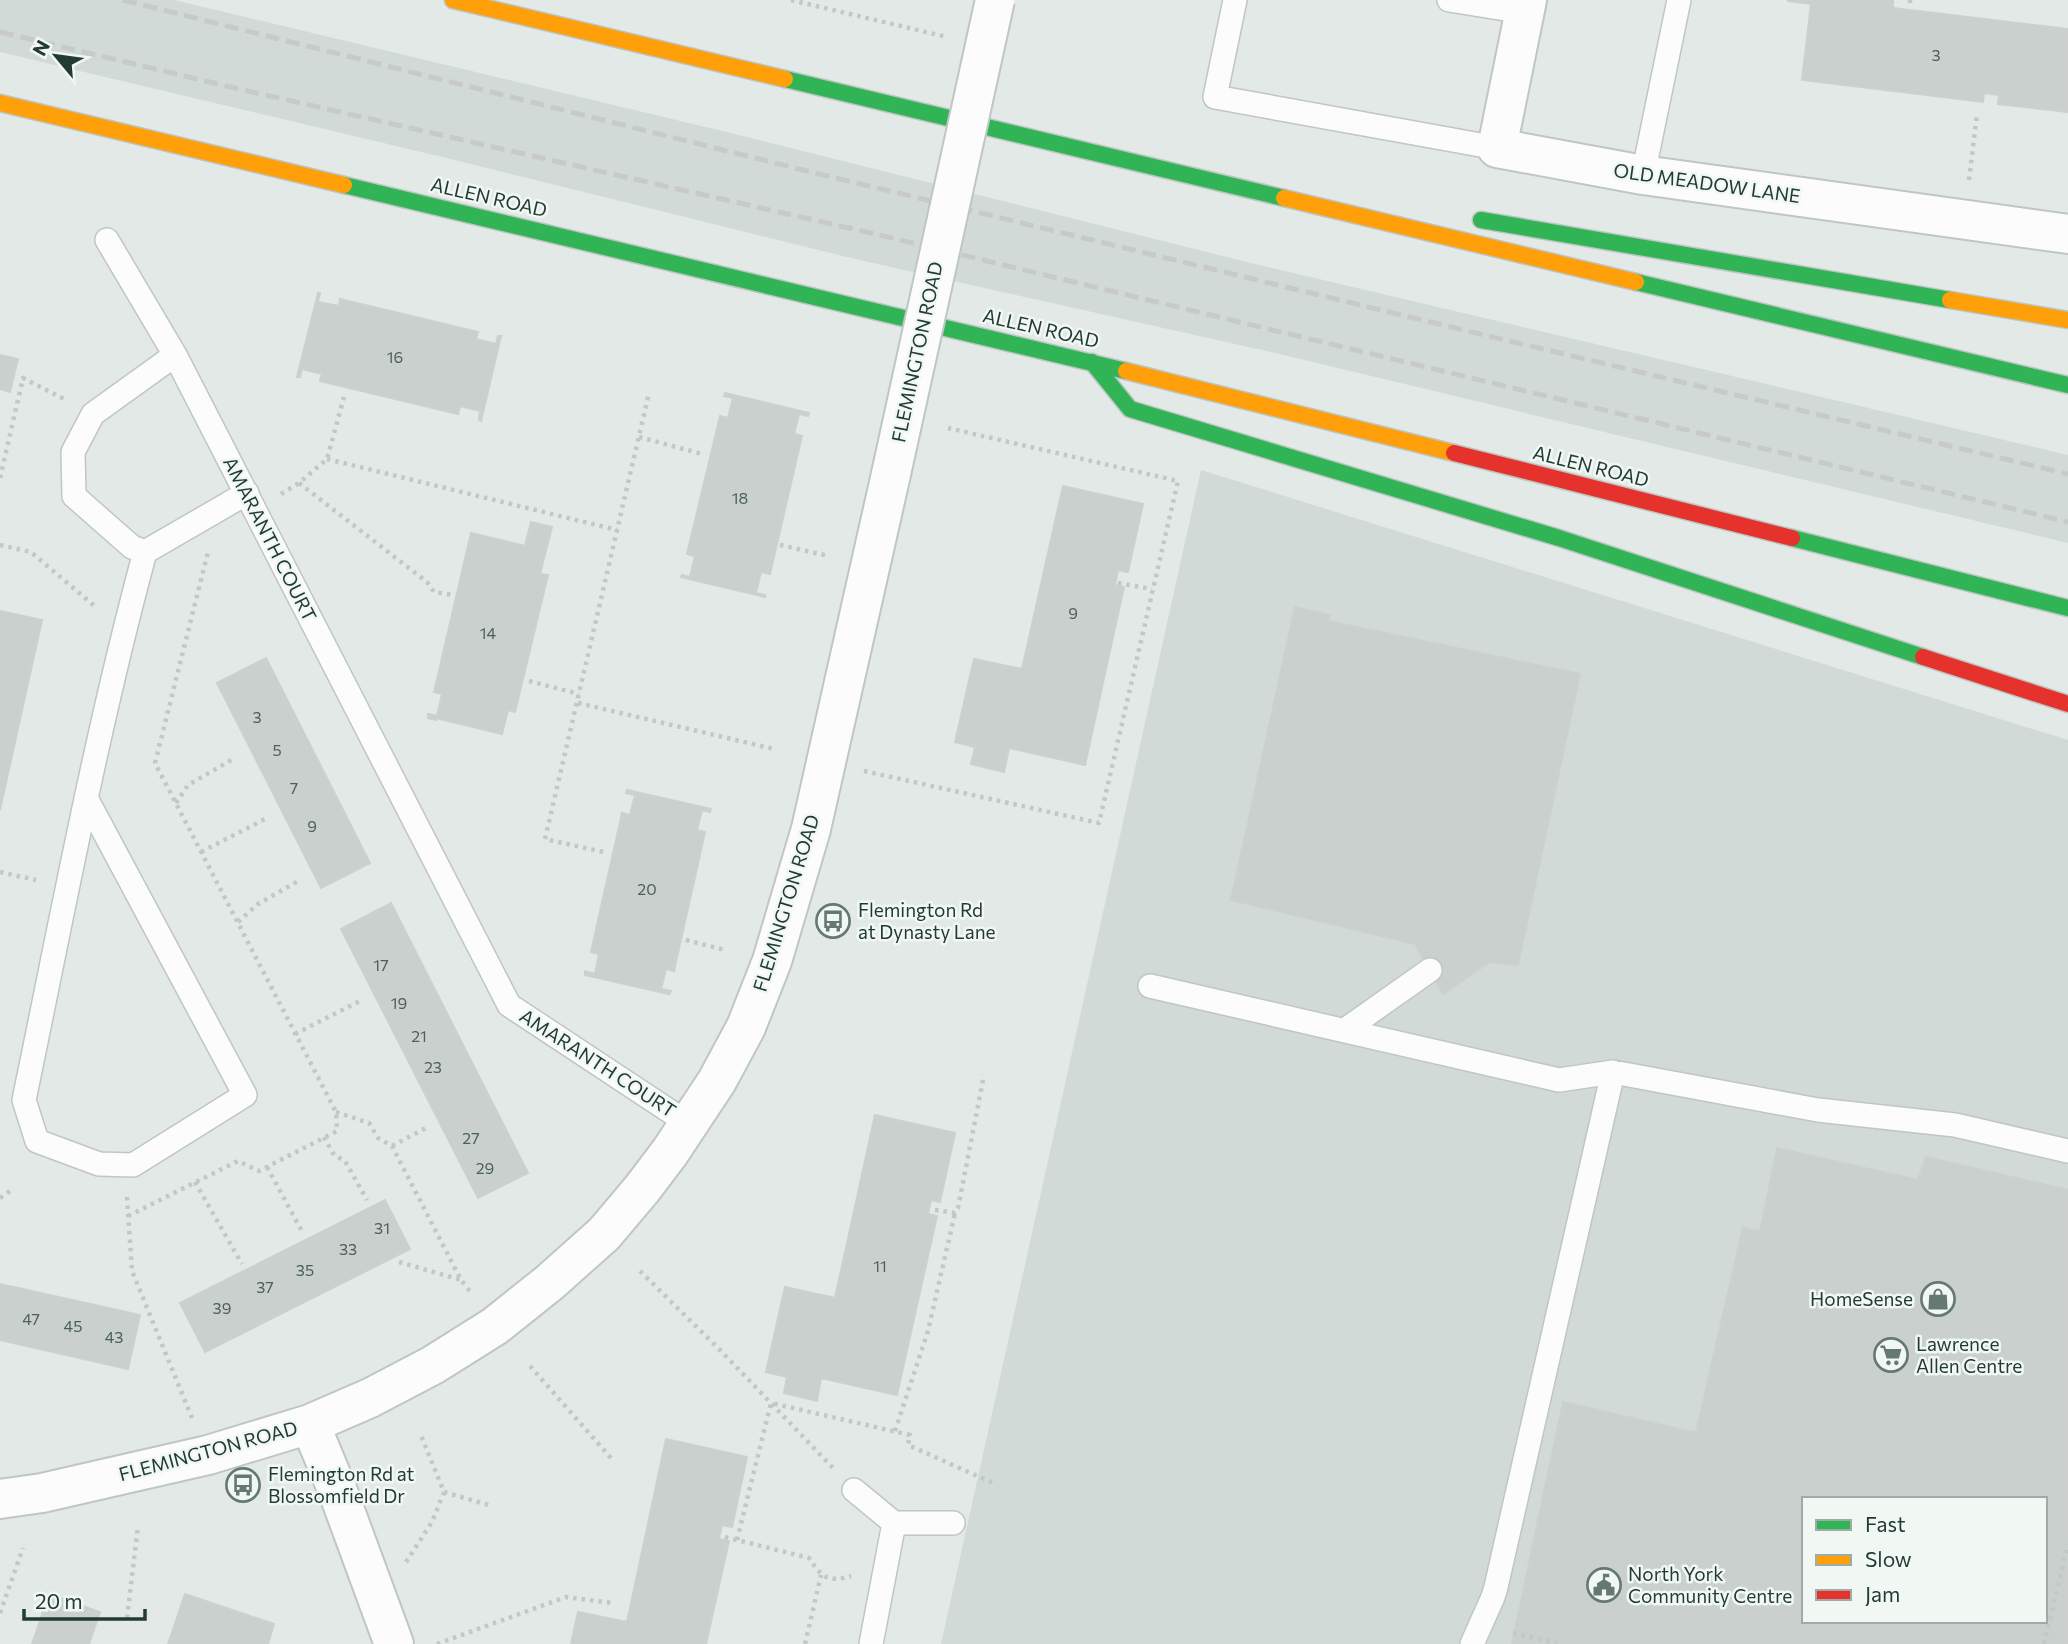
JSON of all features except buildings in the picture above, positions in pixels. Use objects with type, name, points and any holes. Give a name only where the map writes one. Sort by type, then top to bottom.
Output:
[{"type":"highway","points":[[453,0],[2068,384]]},
{"type":"highway","name":"ALLEN ROAD","points":[[0,103],[1092,362],[2068,608]]},
{"type":"highway","points":[[1134,162],[1367,201]]},
{"type":"highway","points":[[1464,218],[2068,320]]},
{"type":"highway","points":[[1092,362],[1130,409],[1559,538],[2068,704]]},
{"type":"street","name":"FLEMINGTON ROAD","points":[[0,1499],[42,1493],[208,1455],[310,1424],[370,1398],[433,1365],[506,1317],[550,1283],[604,1234],[642,1189],[689,1124],[717,1081],[746,1027],[772,961],[811,829],[995,0]]},
{"type":"street","points":[[1497,148],[1526,6]]},
{"type":"street","name":"OLD MEADOW LANE","points":[[1497,148],[1643,175],[2068,234]]},
{"type":"street","points":[[310,1424],[394,1644]]},
{"type":"lane","points":[[1235,0],[1215,97],[1497,148]]},
{"type":"lane","points":[[1449,0],[1526,6]]},
{"type":"lane","points":[[1643,175],[1679,0]]},
{"type":"lane","name":"AMARANTH COURT","points":[[107,240],[175,355],[509,1005],[689,1124]]},
{"type":"lane","points":[[145,552],[132,547],[74,496],[73,452],[93,414],[175,355]]},
{"type":"lane","points":[[86,798],[245,1095],[133,1165],[99,1164],[37,1141],[24,1100],[86,798],[145,552],[219,510],[251,502]]},
{"type":"lane","points":[[1345,1030],[1430,970]]},
{"type":"lane","points":[[1150,986],[1559,1080],[1613,1072],[1818,1110],[1955,1125],[2068,1151]]},
{"type":"lane","points":[[1472,1644],[1496,1587],[1613,1072]]},
{"type":"lane","points":[[853,1490],[894,1523],[953,1523]]},
{"type":"lane","points":[[871,1644],[894,1523]]},
{"type":"path","points":[[791,0],[985,46]]},
{"type":"path","points":[[1964,219],[1977,114]]},
{"type":"path","points":[[0,478],[23,378],[93,414]]},
{"type":"path","points":[[603,852],[545,839],[649,393]]},
{"type":"path","points":[[251,502],[299,483],[327,459],[344,397]]},
{"type":"path","points":[[860,769],[1099,823],[1178,481],[948,428]]},
{"type":"path","points":[[639,437],[702,454]]},
{"type":"path","points":[[327,459],[617,530]]},
{"type":"path","points":[[299,483],[427,583],[434,592],[453,595]]},
{"type":"path","points":[[128,1216],[238,1161],[259,1171],[337,1131],[336,1112],[155,763],[219,510]]},
{"type":"path","points":[[0,545],[31,552],[102,611],[127,621]]},
{"type":"path","points":[[780,545],[829,556]]},
{"type":"path","points":[[1118,583],[1152,589]]},
{"type":"path","points":[[529,681],[579,694]]},
{"type":"path","points":[[578,703],[774,748]]},
{"type":"path","points":[[176,803],[188,785],[235,758]]},
{"type":"path","points":[[201,852],[267,818]]},
{"type":"path","points":[[0,872],[41,881]]},
{"type":"path","points":[[238,922],[258,904],[300,880]]},
{"type":"path","points":[[687,940],[725,950]]},
{"type":"path","points":[[296,1034],[360,1001]]},
{"type":"path","points":[[895,1431],[928,1331],[958,1208],[984,1075]]},
{"type":"path","points":[[336,1112],[369,1124],[378,1138],[392,1146],[461,1280],[476,1299]]},
{"type":"path","points":[[392,1146],[425,1128]]},
{"type":"path","points":[[324,1137],[334,1155],[345,1161],[367,1200]]},
{"type":"path","points":[[124,1164],[132,1271],[194,1423]]},
{"type":"path","points":[[267,1167],[303,1233]]},
{"type":"path","points":[[195,1182],[242,1264]]},
{"type":"path","points":[[0,1198],[10,1191]]},
{"type":"path","points":[[935,1210],[955,1213]]},
{"type":"path","points":[[399,1262],[461,1280]]},
{"type":"path","points":[[640,1271],[853,1490]]},
{"type":"path","points":[[530,1366],[611,1458]]},
{"type":"path","points":[[771,1403],[909,1435],[908,1445],[993,1483]]},
{"type":"path","points":[[737,1540],[771,1403]]},
{"type":"path","points":[[406,1563],[432,1522],[444,1492],[420,1433]]},
{"type":"path","points":[[444,1492],[492,1506]]},
{"type":"path","points":[[127,1618],[138,1526]]},
{"type":"path","points":[[724,1538],[809,1558],[821,1575],[836,1581],[858,1574]]},
{"type":"path","points":[[2044,1644],[2068,1544]]},
{"type":"path","points":[[0,1614],[23,1548]]},
{"type":"path","points":[[805,1644],[821,1575]]},
{"type":"path","points":[[436,1644],[566,1597],[612,1604]]},
{"type":"path","points":[[1523,1636],[1560,1644]]},
{"type":"shaded area","points":[[0,0],[174,0],[739,135],[1251,263],[2068,455],[2068,543],[1271,352],[855,259],[0,52]]},
{"type":"shaded area","points":[[1201,470],[2068,740],[2068,1644],[941,1644]]},
{"type":"railway","points":[[123,0],[803,170],[2068,474]]},
{"type":"railway","points":[[0,32],[871,233],[2068,522]]},
{"type":"traffic: fast","points":[[785,79],[1284,198]]},
{"type":"traffic: fast","points":[[344,185],[1126,371]]},
{"type":"traffic: fast","points":[[1481,220],[1950,300]]},
{"type":"traffic: fast","points":[[1636,282],[2068,385]]},
{"type":"traffic: fast","points":[[1092,362],[1130,409],[1559,538],[1923,657]]},
{"type":"traffic: fast","points":[[1792,538],[2068,608]]},
{"type":"traffic: slow","points":[[453,0],[785,79]]},
{"type":"traffic: slow","points":[[0,103],[344,185]]},
{"type":"traffic: slow","points":[[1284,198],[1636,282]]},
{"type":"traffic: slow","points":[[1950,300],[2068,320]]},
{"type":"traffic: slow","points":[[1126,371],[1454,453]]},
{"type":"traffic: jam","points":[[1454,453],[1792,538]]},
{"type":"traffic: jam","points":[[1923,657],[2068,704]]},
{"type":"place","name":"Flemington Rd at Dynasty Lane","points":[[833,921]]},
{"type":"place","name":"HomeSense","points":[[1938,1299]]},
{"type":"place","name":"Lawrence Allen Centre","points":[[1891,1355]]},
{"type":"place","name":"Flemington Rd at Blossomfield Dr","points":[[243,1485]]},
{"type":"place","name":"North York Community Centre","points":[[1604,1585]]}]
